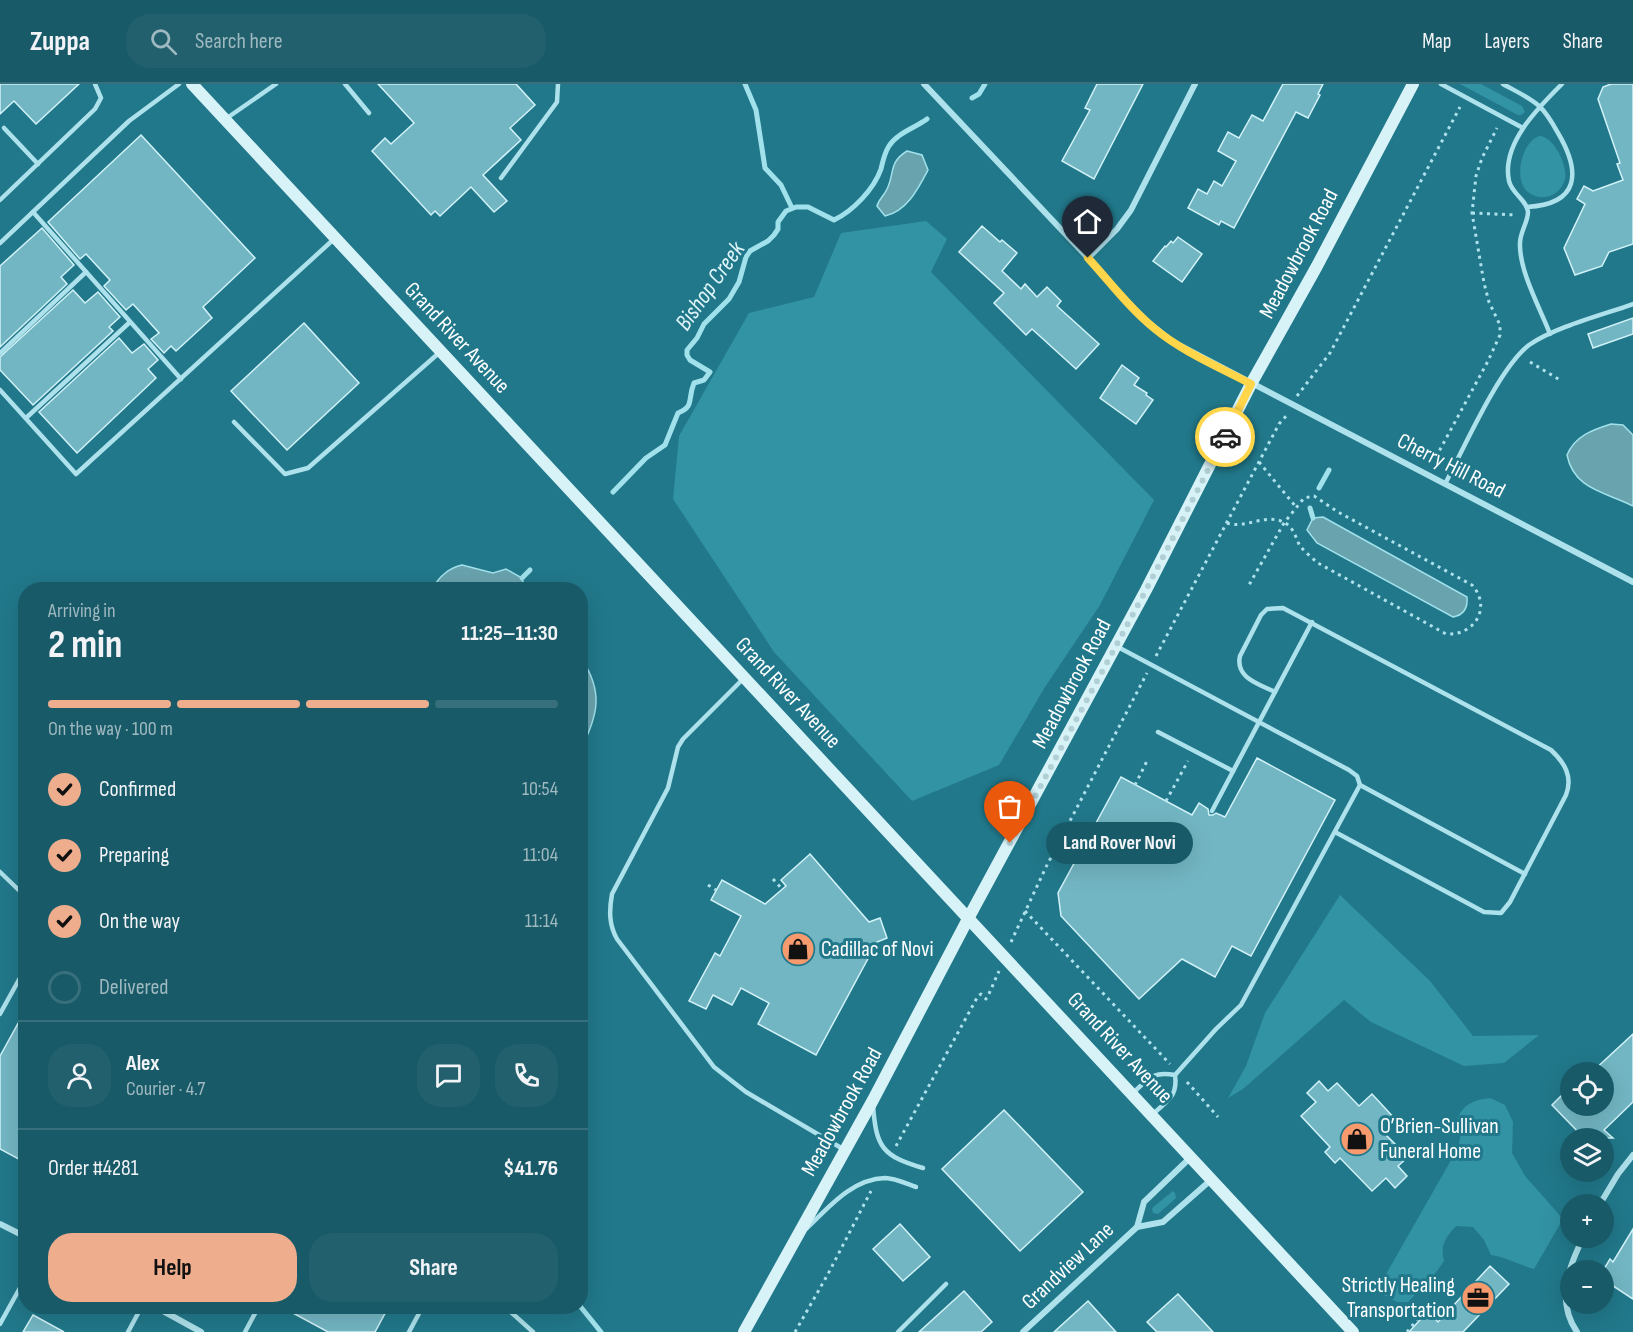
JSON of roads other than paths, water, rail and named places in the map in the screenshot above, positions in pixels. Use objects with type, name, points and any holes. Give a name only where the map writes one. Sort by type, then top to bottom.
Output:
[{"type":"main road","name":"Grand River Avenue","points":[[192,84],[1192,1155],[1353,1332]]},
{"type":"main road","name":"Meadowbrook Road","points":[[744,1332],[873,1101],[969,917],[1116,646],[1251,384],[1317,266],[1413,84]]},
{"type":"street","name":"Cherry Hill Road","points":[[924,84],[1138,314],[1173,342],[1633,582]]},
{"type":"street","points":[[1088,258],[1117,229],[1131,210],[1195,84]]},
{"type":"street","name":"Grandview Lane","points":[[1023,1332],[1137,1227],[1144,1202],[1192,1155]]},
{"type":"street","points":[[1606,1194],[1618,1173],[1633,1155]]},
{"type":"street","name":"Grandview Lane","points":[[1137,1227],[1163,1222],[1213,1178]]},
{"type":"street","points":[[0,1224],[18,1233]]},
{"type":"street","points":[[1577,1332],[1568,1313],[1566,1287],[1567,1276],[1578,1248]]},
{"type":"street","points":[[168,1314],[201,1332]]},
{"type":"lane","points":[[1,196],[95,109],[101,98],[95,84]]},
{"type":"lane","points":[[0,243],[129,121],[179,84]]},
{"type":"lane","points":[[225,119],[276,84]]},
{"type":"lane","points":[[345,84],[369,113]]},
{"type":"lane","points":[[501,178],[557,102],[558,84]]},
{"type":"lane","points":[[1441,84],[1523,128]]},
{"type":"lane","points":[[1503,84],[1540,106],[1564,142],[1571,160],[1573,177],[1566,193],[1556,202],[1527,207]]},
{"type":"lane","points":[[1551,334],[1521,256],[1520,242],[1522,228],[1528,216],[1527,207],[1512,189],[1508,169],[1511,155],[1523,128],[1540,106],[1562,84]]},
{"type":"lane","points":[[4,128],[38,164]]},
{"type":"lane","points":[[33,212],[181,379]]},
{"type":"lane","points":[[0,390],[76,474],[335,238]]},
{"type":"lane","points":[[0,353],[86,273]]},
{"type":"lane","points":[[1445,484],[1494,392],[1509,367],[1527,347],[1551,334],[1633,304]]},
{"type":"lane","points":[[26,418],[130,322]]},
{"type":"lane","points":[[234,422],[285,474],[308,468],[440,351]]},
{"type":"lane","points":[[1275,693],[1246,677],[1240,671],[1238,663],[1261,615],[1267,609],[1283,608],[1551,750],[1559,758],[1567,773],[1569,788],[1525,874],[1501,913],[1485,912],[1335,832]]},
{"type":"lane","points":[[1212,811],[1312,622]]},
{"type":"lane","points":[[1116,646],[1349,770],[1357,777],[1360,785],[1525,874]]},
{"type":"lane","points":[[745,678],[690,731],[678,747],[668,788],[612,894],[610,906],[612,929],[617,939],[722,1075],[746,1092],[845,1151]]},
{"type":"lane","points":[[1158,732],[1233,771]]},
{"type":"lane","points":[[1153,1114],[1175,1092],[1175,1075],[1241,1005],[1360,785]]},
{"type":"lane","points":[[0,872],[18,889]]},
{"type":"lane","points":[[0,1014],[18,981]]},
{"type":"lane","points":[[1133,1093],[1156,1074],[1162,1072],[1175,1075]]},
{"type":"lane","points":[[873,1101],[875,1125],[881,1146],[901,1162],[923,1168]]},
{"type":"lane","points":[[796,1238],[841,1195],[859,1184],[886,1178],[916,1187]]},
{"type":"lane","points":[[898,1332],[946,1284]]},
{"type":"lane","points":[[0,1324],[18,1291]]},
{"type":"lane","points":[[128,1332],[138,1314]]},
{"type":"lane","points":[[245,1332],[255,1314]]},
{"type":"lane","points":[[409,1332],[419,1314]]},
{"type":"lane","points":[[513,1314],[533,1332]]},
{"type":"waterway","points":[[745,84],[756,110],[765,168],[781,185],[792,208]]},
{"type":"waterway","name":"Bishop Creek","points":[[972,98],[979,94],[985,84]]},
{"type":"waterway","name":"Bishop Creek","points":[[613,492],[646,458],[665,445],[678,413],[689,405],[694,383],[704,380],[710,372],[690,360],[687,350],[697,338],[704,324],[729,299],[739,282],[750,251],[774,235],[778,229],[778,222],[786,211],[796,207],[808,207],[834,220],[848,211],[862,199],[878,177],[892,141],[927,119]]},
{"type":"waterway","points":[[1319,488],[1329,470]]},
{"type":"waterway","points":[[1310,508],[1313,518]]},
{"type":"waterway","name":"Bishop Creek","points":[[522,578],[530,570]]},
{"type":"waterway","name":"Bishop Creek","points":[[586,1314],[601,1332]]},
{"type":"place","name":"Land Rover Novi","points":[[1010,843]]},
{"type":"place","name":"Cadillac of Novi","points":[[798,949]]},
{"type":"place","name":"O’Brien-Sullivan Funeral Home","points":[[1357,1139]]},
{"type":"place","name":"Strictly Healing Transportation","points":[[1478,1298]]}]
